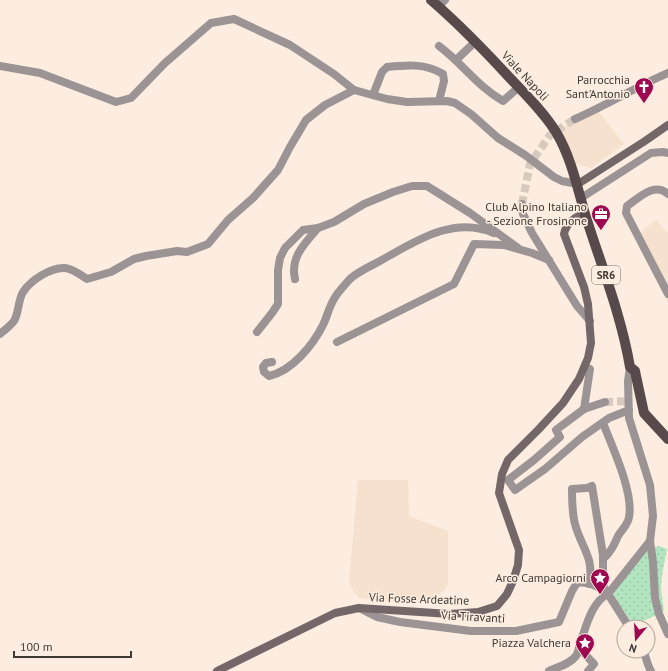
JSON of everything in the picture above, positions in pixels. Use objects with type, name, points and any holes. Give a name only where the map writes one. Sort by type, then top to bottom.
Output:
[{"type":"main road","name":"Viale Napoli","points":[[438,2],[541,112],[557,133],[578,184]]},
{"type":"main road","points":[[578,184],[668,125]]},
{"type":"main road","name":"SR6","points":[[578,184],[585,213],[616,308],[630,367]]},
{"type":"main road","name":"Via Fosse Ardeatine","points":[[217,671],[335,613],[359,608],[450,614],[478,612],[497,606],[507,594],[514,581],[518,565],[519,550],[499,493],[502,474],[508,460],[562,403],[579,379],[588,358],[590,321],[588,304],[584,286],[564,234],[565,228],[568,224],[585,213]]},
{"type":"main road","points":[[630,367],[636,376],[644,413],[668,439]]},
{"type":"street","points":[[0,66],[40,73],[116,102],[131,98],[165,63],[211,22],[234,19],[290,45],[334,74],[354,90],[407,102],[439,101],[455,103],[498,138],[525,155],[554,177],[562,181],[578,184]]},
{"type":"street","points":[[456,60],[475,42]]},
{"type":"street","points":[[439,46],[456,60],[489,92],[503,101],[519,87]]},
{"type":"street","points":[[373,95],[382,72],[387,67],[422,66],[436,70],[443,74],[444,80],[439,101]]},
{"type":"street","points":[[575,119],[600,108],[668,72]]},
{"type":"street","points":[[0,334],[14,320],[23,293],[28,285],[52,270],[66,268],[87,279],[111,272],[134,259],[171,251],[187,252],[208,244],[228,220],[253,198],[278,170],[306,120],[325,105],[354,90]]},
{"type":"street","points":[[581,198],[651,153],[668,153]]},
{"type":"street","points":[[257,332],[278,304],[278,270],[280,258],[284,248],[303,230],[318,228],[334,222],[364,204],[393,192],[412,186],[428,186],[470,212],[518,248]]},
{"type":"street","points":[[668,194],[661,189],[655,189],[640,196],[627,206],[626,213],[668,294]]},
{"type":"street","points":[[522,204],[526,224],[577,306],[590,321]]},
{"type":"street","points":[[295,279],[294,263],[297,253],[318,228]]},
{"type":"street","points":[[272,362],[266,363],[263,367],[264,372],[269,376],[277,374],[301,356],[312,344],[323,325],[334,299],[350,278],[416,240],[451,228],[470,228],[490,232],[505,239]]},
{"type":"street","points":[[337,342],[454,284],[474,244],[504,245],[518,248],[549,260]]},
{"type":"street","points":[[584,410],[590,369],[585,367]]},
{"type":"street","name":"SR6","points":[[630,367],[628,381],[629,418],[650,486],[652,516],[650,541],[655,598],[668,634]]},
{"type":"street","points":[[604,402],[584,410],[556,430],[560,437],[508,480],[515,490],[545,469],[582,437],[614,416],[629,410]]},
{"type":"street","points":[[603,423],[618,460],[630,500],[629,517],[626,524],[619,534],[610,554],[604,559]]},
{"type":"street","points":[[608,594],[602,588],[589,584],[591,577],[591,564],[575,525],[572,508],[572,490],[592,486],[604,559],[604,586],[624,619]]},
{"type":"street","points":[[549,671],[563,666],[577,655],[585,628],[598,602],[602,597],[608,594],[650,541]]},
{"type":"street","name":"Via Tiravanti","points":[[359,608],[377,617],[429,626],[485,632],[516,630],[559,622],[577,583],[583,582],[589,584]]},
{"type":"street","points":[[579,648],[594,664],[588,671]]},
{"type":"street","points":[[647,659],[651,671]]},
{"type":"shaded area","points":[[598,111],[624,144],[591,168],[572,163],[558,130],[578,119]]},
{"type":"shaded area","points":[[656,220],[668,233],[668,303],[635,236]]},
{"type":"shaded area","points":[[358,480],[408,480],[409,516],[448,531],[448,584],[443,592],[414,603],[359,598],[353,591],[349,582]]},
{"type":"green space","points":[[659,546],[667,549],[661,588],[664,611],[648,619],[629,619],[613,596],[616,589],[648,549]]},
{"type":"tunnel","points":[[522,204],[530,164],[550,135],[575,119]]},
{"type":"tunnel","points":[[605,402],[628,401]]},
{"type":"place","name":"Parrocchia Sant'Antonio","points":[[644,104]]},
{"type":"place","name":"Club Alpino Italiano - Sezione Frosinone","points":[[601,231]]},
{"type":"place","name":"Arco Campagiorni","points":[[600,595]]},
{"type":"place","name":"Piazza Valchera","points":[[585,660]]}]
